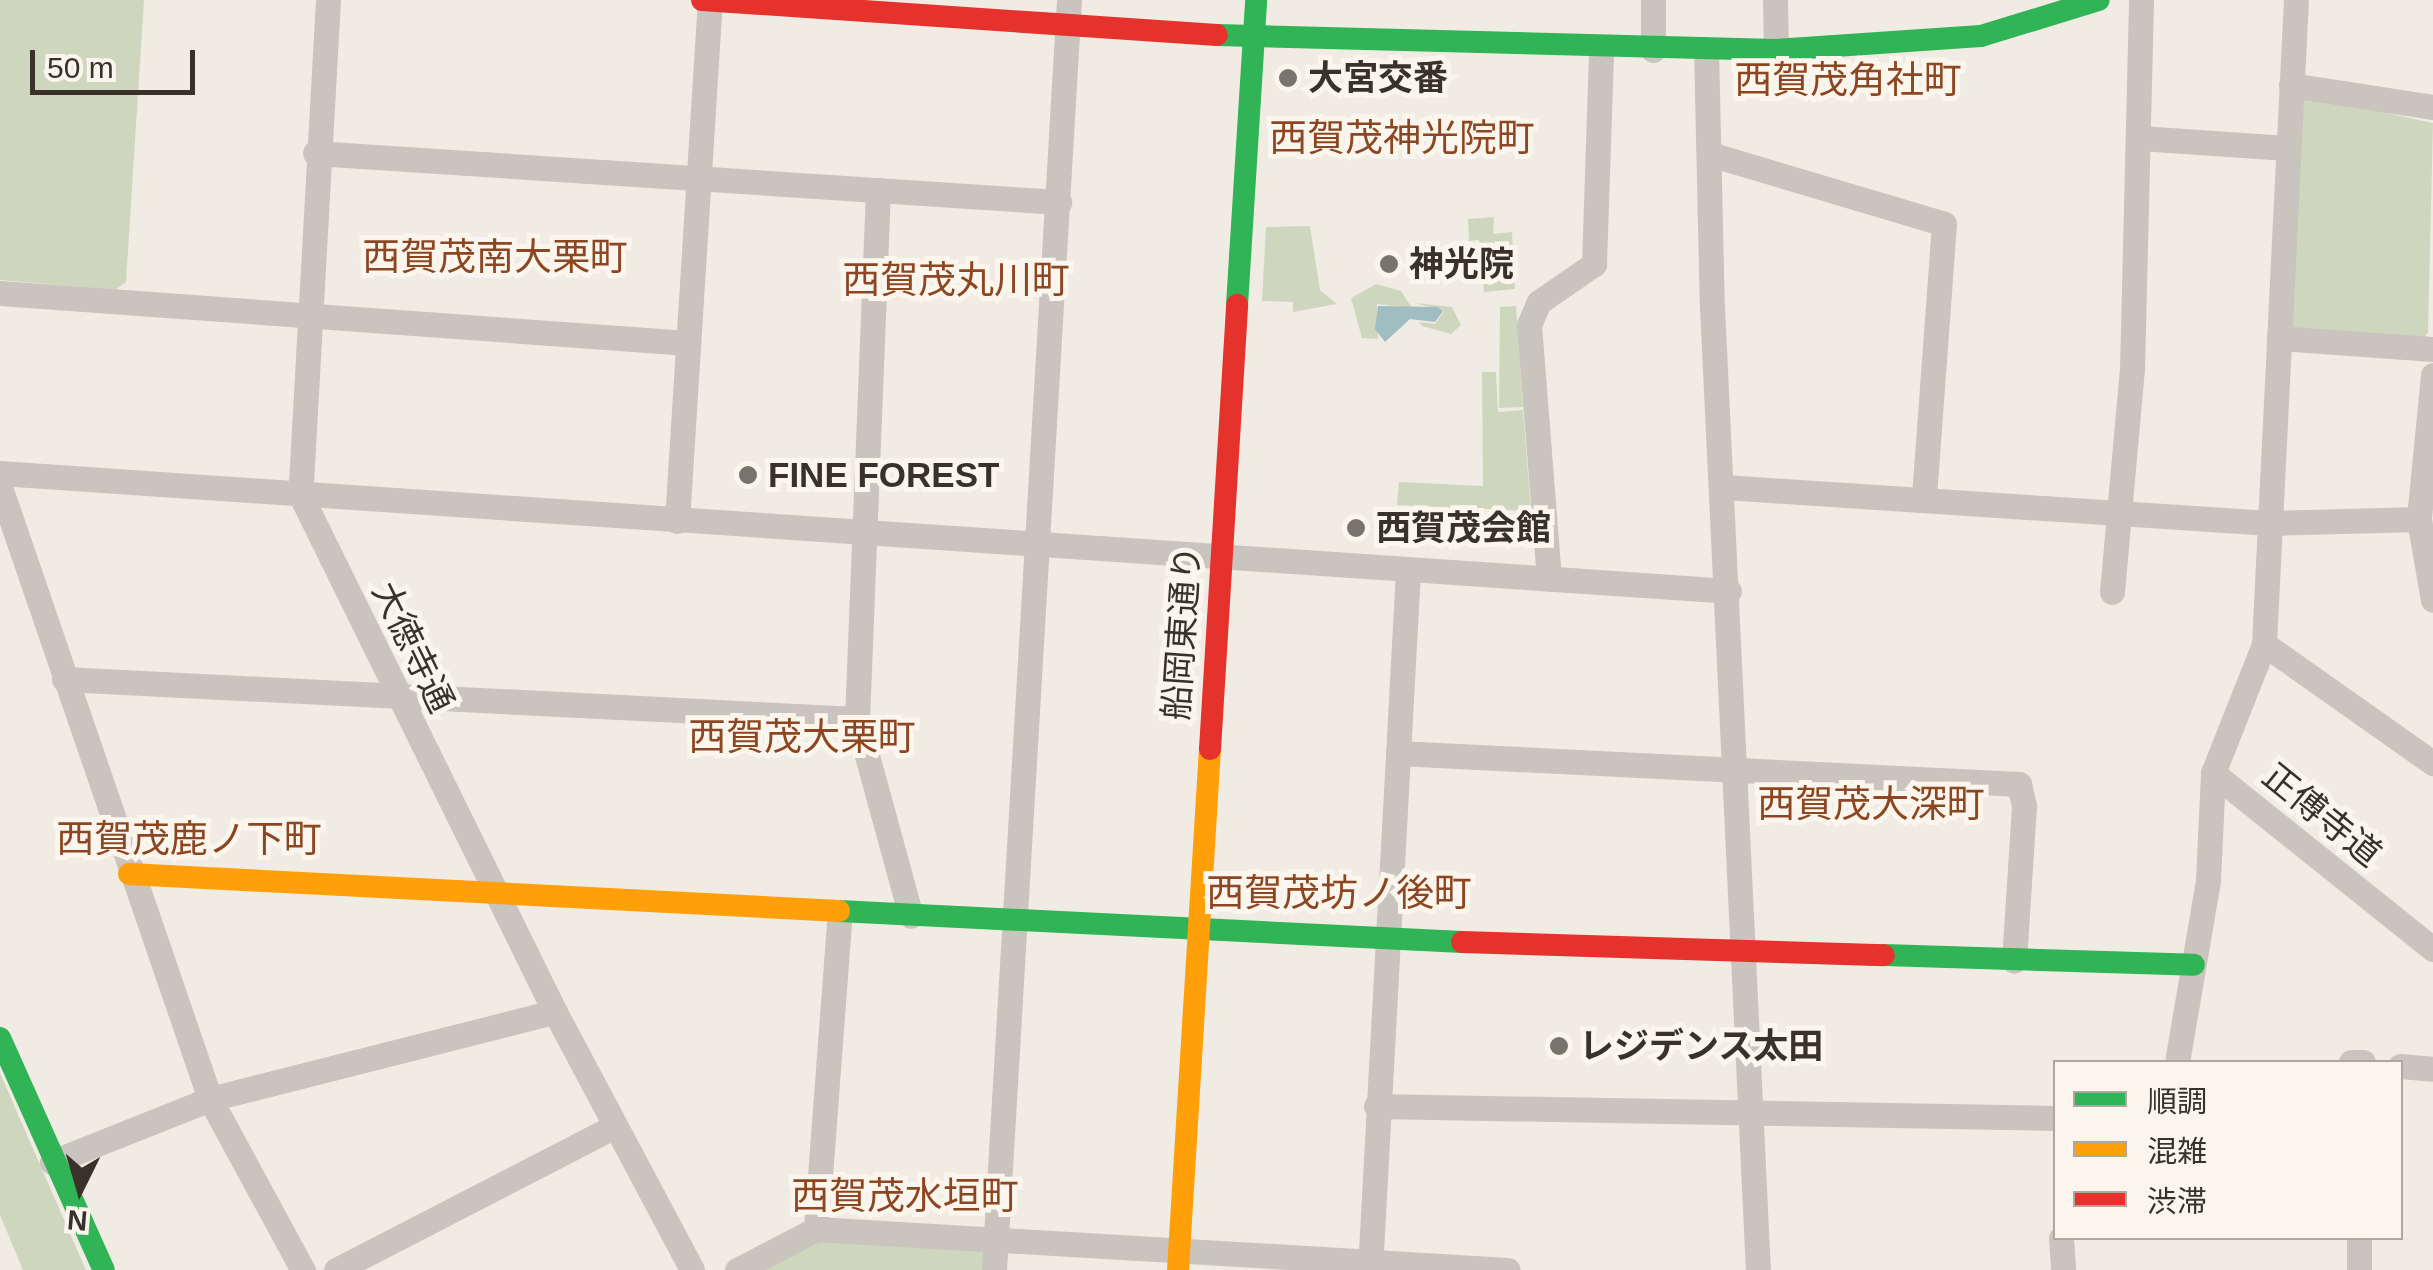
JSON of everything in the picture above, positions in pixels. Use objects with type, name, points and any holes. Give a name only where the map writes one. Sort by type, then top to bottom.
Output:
[{"type":"street","name":"大徳寺通","points":[[328,0],[315,153],[300,494],[555,1012],[692,1270]]},
{"type":"street","points":[[702,0],[1069,12],[1253,37],[1654,50],[1776,50],[1981,36],[2099,0]]},
{"type":"street","points":[[677,520],[710,0]]},
{"type":"street","name":"船岡東通り","points":[[1179,1261],[1256,0]]},
{"type":"street","points":[[1653,0],[1654,50]]},
{"type":"street","points":[[1775,0],[1776,50]]},
{"type":"street","points":[[2112,592],[2140,138],[2141,0]]},
{"type":"street","points":[[2177,1060],[2208,880],[2213,773],[2264,644],[2296,0]]},
{"type":"street","points":[[994,1270],[1019,921],[1069,12]]},
{"type":"street","points":[[1548,579],[1529,325],[1539,302],[1594,264],[1601,49]]},
{"type":"street","points":[[1706,49],[1712,156],[1712,307],[1739,772],[1758,1270]]},
{"type":"street","points":[[2291,85],[2433,106]]},
{"type":"street","points":[[2140,138],[2287,148]]},
{"type":"street","points":[[315,153],[1059,202]]},
{"type":"street","points":[[1712,156],[1944,224],[1924,499]]},
{"type":"street","points":[[878,190],[860,533],[857,719],[912,916]]},
{"type":"street","points":[[0,293],[688,343]]},
{"type":"street","points":[[2279,338],[2433,349]]},
{"type":"street","points":[[2433,375],[2418,519],[2433,600]]},
{"type":"street","points":[[0,474],[1728,590]]},
{"type":"street","points":[[0,487],[129,874],[210,1098],[303,1270]]},
{"type":"street","points":[[1724,487],[2270,523],[2418,519]]},
{"type":"street","points":[[1370,1266],[1408,570]]},
{"type":"street","points":[[2264,644],[2433,763]]},
{"type":"street","points":[[64,678],[399,699],[857,719]]},
{"type":"street","points":[[1398,753],[2020,784],[2024,806],[2014,961]]},
{"type":"street","name":"正傅寺道","points":[[2213,773],[2433,949]]},
{"type":"street","points":[[129,874],[498,898],[1386,940],[2194,965]]},
{"type":"street","points":[[816,1229],[840,913]]},
{"type":"street","points":[[52,1162],[210,1098],[555,1012]]},
{"type":"street","points":[[0,1038],[52,1162],[104,1270]]},
{"type":"street","points":[[2403,1066],[2433,1069]]},
{"type":"street","points":[[1376,1106],[2053,1118]]},
{"type":"street","points":[[336,1270],[615,1126]]},
{"type":"street","points":[[737,1270],[816,1229],[995,1240],[1179,1261],[1508,1270]]},
{"type":"street","points":[[2061,1240],[2063,1270]]},
{"type":"street","points":[[2359,1240],[2359,1270]]},
{"type":"green space","points":[[0,0],[144,0],[126,282],[115,290],[0,280]]},
{"type":"green space","points":[[2308,96],[2433,123],[2428,332],[2422,342],[2290,328],[2299,103]]},
{"type":"green space","points":[[1494,217],[1493,234],[1512,232],[1515,289],[1484,292],[1479,240],[1469,241],[1468,219]]},
{"type":"green space","points":[[1310,226],[1320,290],[1337,304],[1293,312],[1293,302],[1262,301],[1266,227]]},
{"type":"green space","points":[[1376,284],[1401,291],[1412,308],[1377,304],[1378,339],[1362,338],[1351,298]]},
{"type":"green space","points":[[1415,303],[1452,307],[1461,325],[1451,334],[1422,326],[1419,322],[1435,324],[1444,311]]},
{"type":"green space","points":[[1516,306],[1523,407],[1499,408],[1500,307]]},
{"type":"green space","points":[[1482,372],[1496,372],[1498,412],[1523,410],[1531,511],[1397,505],[1399,482],[1483,486]]},
{"type":"green space","points":[[0,1073],[86,1270],[23,1270],[0,1215]]},
{"type":"green space","points":[[816,1239],[987,1248],[985,1270],[759,1270]]},
{"type":"water","points":[[1378,306],[1437,307],[1443,311],[1435,322],[1410,319],[1385,342],[1375,329]]},
{"type":"traffic: fast","points":[[1237,305],[1256,0]]},
{"type":"traffic: fast","points":[[1217,35],[1776,50],[1981,36],[2099,0]]},
{"type":"traffic: fast","points":[[839,911],[1462,942]]},
{"type":"traffic: fast","points":[[1884,955],[2194,965]]},
{"type":"traffic: fast","points":[[0,1038],[104,1270]]},
{"type":"traffic: slow","points":[[1178,1270],[1210,749]]},
{"type":"traffic: slow","points":[[129,874],[839,911]]},
{"type":"traffic: jam","points":[[702,0],[1217,35]]},
{"type":"traffic: jam","points":[[1210,749],[1237,305]]},
{"type":"traffic: jam","points":[[1462,942],[1884,955]]},
{"type":"place","name":"大宮交番","points":[[1288,78]]},
{"type":"place","name":"神光院","points":[[1389,264]]},
{"type":"place","name":"FINE FOREST","points":[[748,475]]},
{"type":"place","name":"西賀茂会館","points":[[1356,528]]},
{"type":"place","name":"レジデンス太田","points":[[1559,1046]]},
{"type":"district","name":"西賀茂角社町","points":[[1848,81]]},
{"type":"district","name":"西賀茂神光院町","points":[[1402,139]]},
{"type":"district","name":"西賀茂南大栗町","points":[[495,258]]},
{"type":"district","name":"西賀茂丸川町","points":[[956,281]]},
{"type":"district","name":"西賀茂大栗町","points":[[802,738]]},
{"type":"district","name":"西賀茂大深町","points":[[1871,805]]},
{"type":"district","name":"西賀茂鹿ノ下町","points":[[189,840]]},
{"type":"district","name":"西賀茂坊ノ後町","points":[[1339,894]]},
{"type":"district","name":"西賀茂水垣町","points":[[905,1197]]}]
